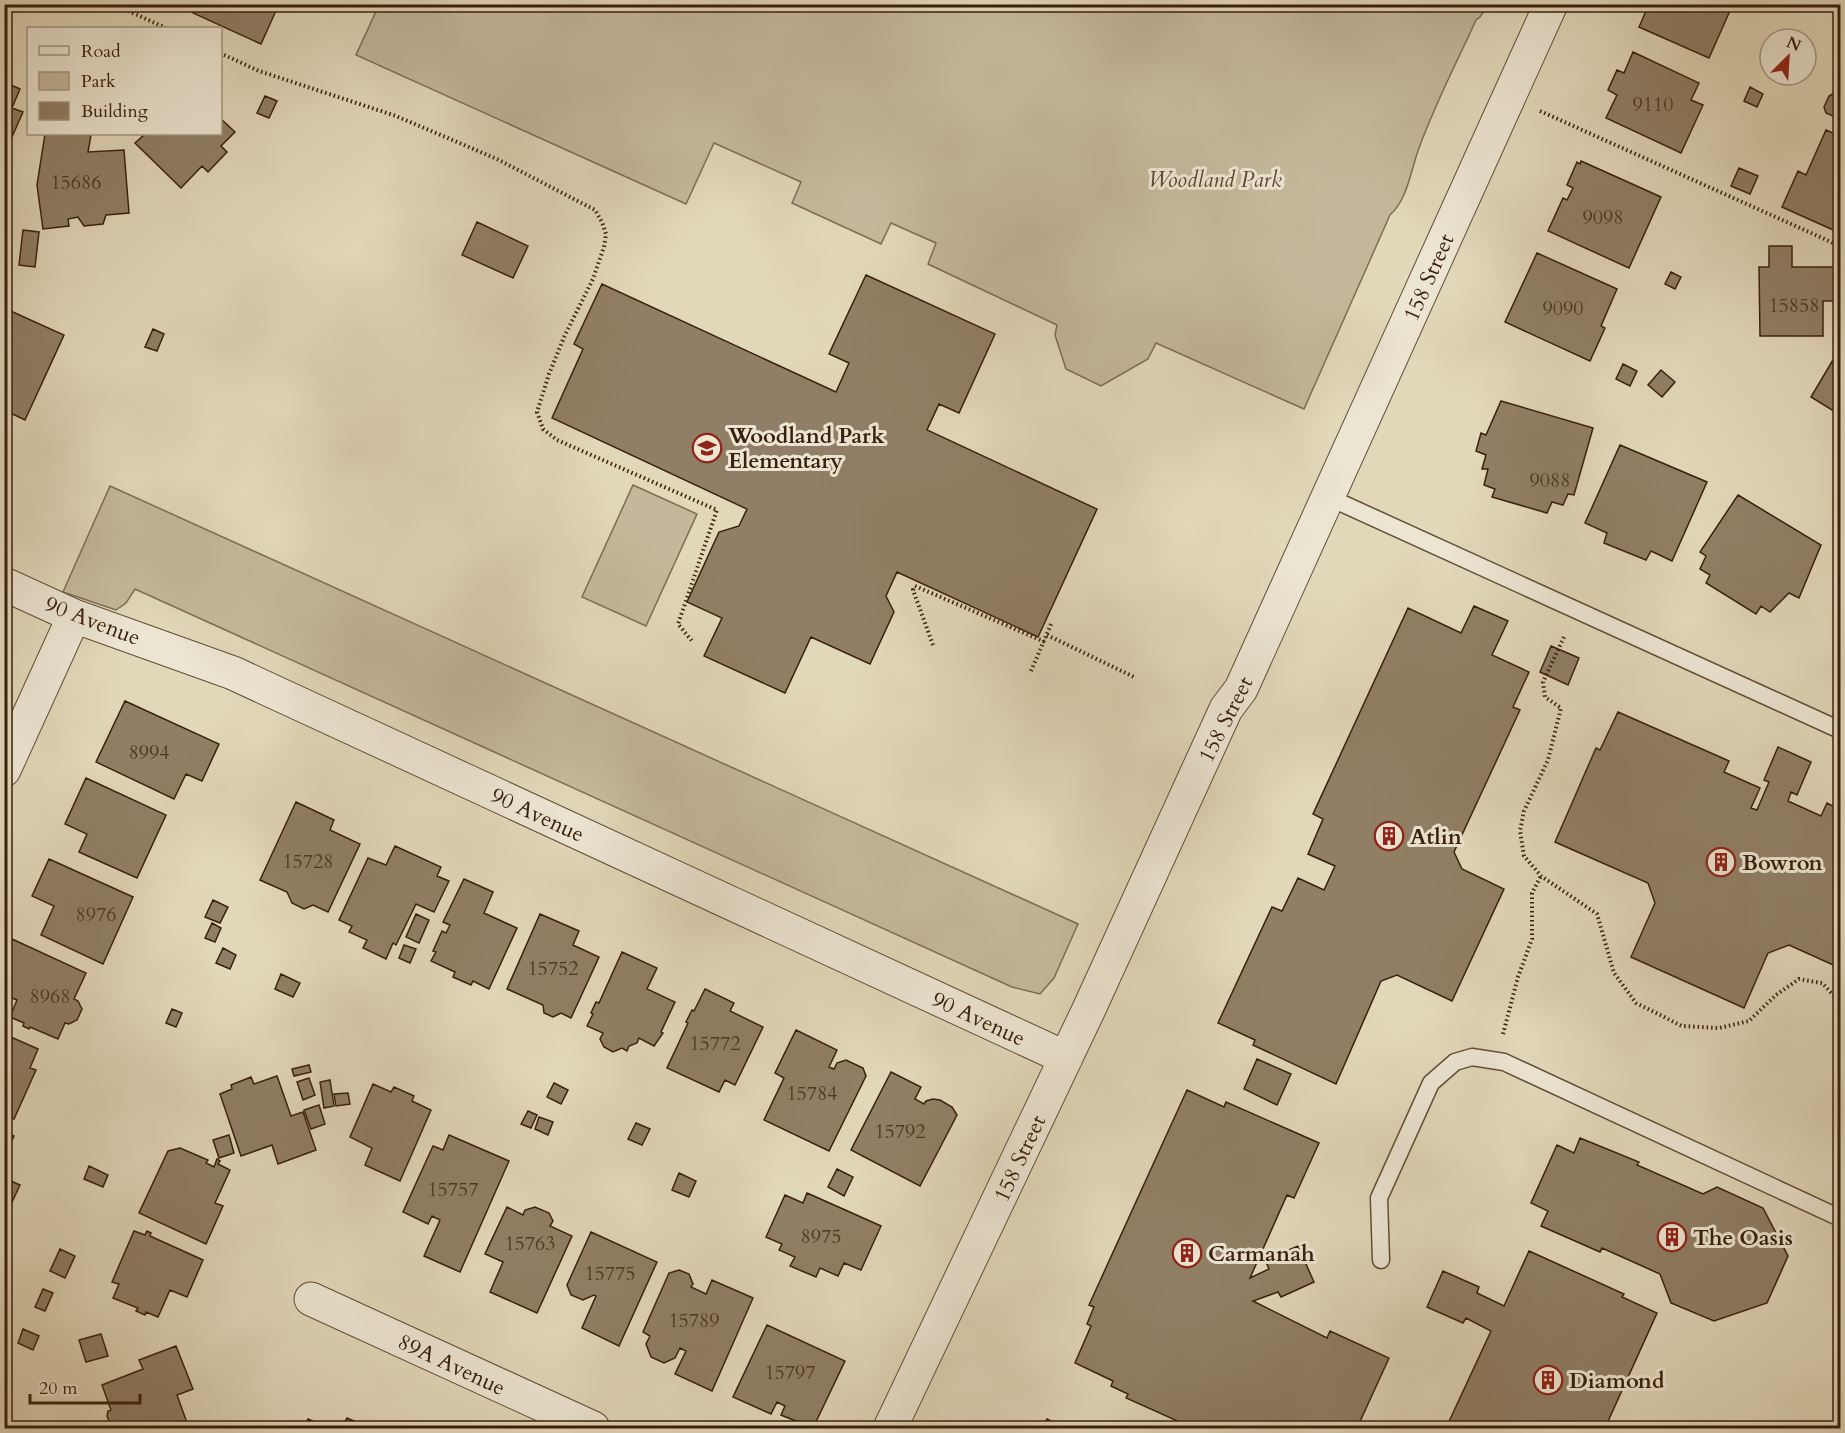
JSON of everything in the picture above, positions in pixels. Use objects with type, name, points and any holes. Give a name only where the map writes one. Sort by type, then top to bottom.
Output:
[{"type":"street","name":"158 Street","points":[[890,1428],[1066,1058],[1226,709],[1241,690],[1551,4]]},
{"type":"street","name":"90 Avenue","points":[[4,584],[74,616],[233,673],[1066,1058]]},
{"type":"street","points":[[4,770],[74,616]]},
{"type":"street","name":"89A Avenue","points":[[311,1299],[593,1428]]},
{"type":"lane","points":[[1328,497],[1840,730]]},
{"type":"lane","points":[[1381,1260],[1379,1198],[1388,1177],[1431,1083],[1455,1062],[1472,1057],[1504,1062],[1840,1218]]},
{"type":"path","points":[[124,9],[164,27]]},
{"type":"path","points":[[222,54],[259,71],[396,116],[497,159],[595,210],[606,234],[604,247],[593,279],[565,335],[549,374],[537,412],[543,429],[557,441],[717,510],[678,624],[692,641]]},
{"type":"path","points":[[1536,109],[1840,246]]},
{"type":"path","points":[[933,645],[914,590],[915,586],[1045,642]]},
{"type":"path","points":[[1031,671],[1052,622]]},
{"type":"path","points":[[1047,635],[1134,677]]},
{"type":"path","points":[[1564,637],[1543,682],[1545,697],[1561,708],[1548,760],[1524,811],[1520,831],[1524,856],[1541,876],[1597,914],[1614,974],[1636,1003],[1682,1026],[1719,1028],[1749,1021],[1776,994],[1799,980],[1822,983],[1840,1002]]},
{"type":"path","points":[[1501,1040],[1518,977],[1532,939],[1532,893],[1541,876]]},
{"type":"green space","name":"Woodland Park","points":[[1488,4],[1476,20],[1439,99],[1419,148],[1405,192],[1390,215],[1304,409],[1156,343],[1148,359],[1101,386],[1066,369],[1055,335],[1057,325],[928,264],[936,243],[891,223],[881,244],[792,203],[801,182],[714,143],[686,204],[356,55],[379,5]]},
{"type":"green space","points":[[633,485],[697,514],[646,626],[582,597]]},
{"type":"green space","points":[[110,486],[1078,924],[1054,978],[1040,994],[1012,987],[135,589],[126,603],[116,610],[63,592]]},
{"type":"building","points":[[197,4],[279,4],[261,44],[193,13]]},
{"type":"building","points":[[1649,4],[1733,4],[1709,58],[1639,27]]},
{"type":"building","points":[[1633,52],[1699,83],[1691,100],[1703,105],[1681,153],[1606,118],[1617,95],[1608,90],[1617,70],[1624,73]]},
{"type":"building","points":[[4,82],[20,89],[12,108],[23,112],[4,155]]},
{"type":"building","points":[[1750,87],[1763,94],[1757,107],[1744,101]]},
{"type":"building","points":[[1840,91],[1840,119],[1826,113],[1824,107],[1829,96],[1834,93],[1838,96]]},
{"type":"building","points":[[265,96],[277,101],[269,118],[257,113]]},
{"type":"building","points":[[222,120],[235,132],[221,146],[227,152],[208,172],[202,166],[181,188],[135,143],[144,135],[222,135]]},
{"type":"building","points":[[1826,130],[1840,136],[1840,233],[1782,207],[1798,171],[1806,175]]},
{"type":"building","points":[[45,135],[91,135],[88,152],[124,150],[129,213],[106,215],[103,224],[84,226],[78,217],[68,219],[69,226],[43,229],[37,185]]},
{"type":"building","points":[[1581,161],[1661,197],[1629,268],[1548,231],[1563,198],[1567,200],[1573,188],[1567,185],[1577,162],[1580,164]]},
{"type":"building","points":[[1739,168],[1758,176],[1750,194],[1731,186]]},
{"type":"building","points":[[477,222],[528,246],[513,278],[462,255]]},
{"type":"building","points":[[23,230],[39,232],[35,267],[19,265]]},
{"type":"building","points":[[1769,246],[1792,246],[1792,267],[1840,267],[1840,301],[1823,301],[1823,336],[1760,336],[1759,267],[1769,267]]},
{"type":"building","points":[[1537,253],[1617,289],[1601,326],[1605,328],[1590,361],[1505,322]]},
{"type":"building","points":[[1671,272],[1681,277],[1675,289],[1665,284]]},
{"type":"building","points":[[866,275],[995,334],[959,413],[939,404],[927,430],[1097,509],[1038,637],[897,572],[886,596],[894,612],[870,664],[811,637],[785,693],[704,656],[722,618],[687,602],[719,532],[739,526],[747,509],[552,418],[583,349],[574,344],[602,284],[836,392],[849,363],[829,354]]},
{"type":"building","points":[[4,308],[64,335],[25,420],[4,410]]},
{"type":"building","points":[[153,329],[164,334],[157,351],[145,347]]},
{"type":"building","points":[[1840,348],[1840,415],[1811,397]]},
{"type":"building","points":[[1623,364],[1637,371],[1630,386],[1616,379]]},
{"type":"building","points":[[1661,370],[1675,382],[1662,397],[1648,385]]},
{"type":"building","points":[[1501,401],[1593,428],[1574,495],[1568,494],[1563,505],[1552,502],[1547,513],[1492,497],[1495,489],[1484,485],[1488,469],[1482,469],[1486,455],[1476,451],[1481,433],[1486,435]]},
{"type":"building","points":[[1620,445],[1707,482],[1672,561],[1651,551],[1646,560],[1604,543],[1607,533],[1585,523]]},
{"type":"building","points":[[1738,495],[1821,545],[1799,598],[1789,593],[1770,612],[1761,606],[1756,614],[1706,583],[1710,575],[1700,569],[1706,556],[1700,552]]},
{"type":"building","name":"Atlin","points":[[1474,606],[1508,621],[1492,655],[1529,672],[1513,707],[1520,710],[1454,852],[1462,869],[1504,889],[1452,1001],[1397,975],[1381,981],[1336,1084],[1253,1045],[1255,1040],[1218,1023],[1272,907],[1282,911],[1298,878],[1324,890],[1335,866],[1308,854],[1323,819],[1313,814],[1408,608],[1461,633]]},
{"type":"building","points":[[1551,646],[1579,658],[1568,685],[1540,672]]},
{"type":"building","points":[[125,701],[219,744],[202,781],[186,774],[174,799],[96,762]]},
{"type":"building","name":"Bowron","points":[[1618,712],[1729,761],[1724,772],[1760,788],[1751,808],[1757,810],[1769,782],[1764,780],[1778,747],[1811,762],[1797,795],[1791,792],[1788,801],[1821,816],[1827,803],[1840,810],[1840,968],[1789,945],[1768,953],[1744,1008],[1631,957],[1655,903],[1648,883],[1555,842],[1596,748],[1600,750]]},
{"type":"building","points":[[86,778],[166,815],[137,878],[79,852],[87,834],[65,824]]},
{"type":"building","points":[[296,802],[334,820],[330,830],[360,844],[328,912],[313,905],[304,909],[292,903],[287,892],[260,880]]},
{"type":"building","points":[[395,846],[441,867],[437,876],[449,881],[434,912],[416,904],[396,945],[393,943],[386,959],[363,948],[367,940],[349,932],[352,926],[339,920],[368,858],[386,865]]},
{"type":"building","points":[[49,859],[133,897],[103,964],[41,935],[54,906],[32,896]]},
{"type":"building","points":[[464,879],[493,892],[484,913],[517,928],[489,989],[473,981],[471,985],[453,977],[455,972],[431,961],[442,931],[446,933],[450,925],[443,922]]},
{"type":"building","points":[[213,900],[228,907],[220,923],[205,917]]},
{"type":"building","points":[[416,914],[429,920],[419,943],[406,937]]},
{"type":"building","points":[[540,914],[579,931],[573,945],[599,957],[571,1018],[561,1013],[553,1017],[544,1013],[543,1005],[507,989]]},
{"type":"building","points":[[212,923],[221,928],[215,942],[205,938]]},
{"type":"building","points":[[12,939],[86,973],[74,999],[78,1001],[82,1009],[77,1020],[69,1024],[65,1023],[58,1039],[30,1027],[29,1029],[23,1026],[24,1023],[10,1017],[17,1000],[4,995],[4,955]]},
{"type":"building","points":[[404,945],[416,949],[410,963],[399,958]]},
{"type":"building","points":[[223,948],[236,955],[230,969],[216,963]]},
{"type":"building","points":[[622,952],[657,968],[647,989],[675,1002],[661,1032],[663,1033],[654,1046],[639,1038],[637,1043],[629,1046],[627,1051],[622,1048],[613,1052],[604,1047],[600,1039],[603,1033],[587,1026],[596,1002],[599,1003]]},
{"type":"building","points":[[281,974],[300,983],[293,997],[275,989]]},
{"type":"building","points":[[705,989],[734,1003],[730,1011],[763,1027],[735,1085],[725,1080],[719,1092],[667,1068],[688,1023],[686,1022]]},
{"type":"building","points":[[172,1009],[182,1013],[176,1027],[166,1023]]},
{"type":"building","points":[[796,1030],[837,1050],[829,1067],[834,1069],[837,1063],[846,1060],[863,1068],[866,1076],[829,1151],[764,1120],[784,1078],[775,1073]]},
{"type":"building","points":[[4,1034],[38,1049],[30,1068],[36,1070],[14,1119],[4,1115]]},
{"type":"building","points":[[1257,1059],[1291,1074],[1277,1105],[1244,1089]]},
{"type":"building","points":[[309,1065],[311,1072],[294,1076],[292,1069]]},
{"type":"building","points":[[891,1072],[921,1087],[915,1099],[924,1104],[933,1099],[940,1100],[952,1107],[957,1115],[920,1186],[851,1150]]},
{"type":"building","points":[[277,1076],[291,1116],[303,1112],[316,1150],[278,1164],[272,1145],[241,1156],[220,1094],[232,1089],[231,1085],[251,1077],[254,1084]]},
{"type":"building","points":[[309,1078],[315,1095],[303,1100],[297,1082]]},
{"type":"building","points":[[330,1080],[334,1106],[324,1108],[320,1082]]},
{"type":"building","points":[[554,1083],[568,1090],[561,1104],[547,1097]]},
{"type":"building","points":[[373,1084],[391,1092],[394,1087],[414,1096],[412,1101],[431,1110],[400,1181],[365,1165],[372,1148],[350,1137]]},
{"type":"building","name":"Carmanah","points":[[1187,1090],[1224,1107],[1226,1102],[1319,1143],[1294,1198],[1287,1195],[1250,1278],[1269,1269],[1265,1260],[1298,1246],[1314,1282],[1281,1297],[1278,1292],[1253,1301],[1327,1338],[1330,1331],[1389,1358],[1357,1428],[1193,1428],[1126,1398],[1128,1394],[1111,1386],[1113,1381],[1075,1363],[1091,1326],[1087,1324],[1094,1307],[1089,1305]]},
{"type":"building","points":[[348,1093],[350,1104],[336,1106],[334,1094]]},
{"type":"building","points":[[319,1105],[325,1124],[311,1129],[304,1110]]},
{"type":"building","points":[[528,1111],[537,1115],[531,1128],[521,1124]]},
{"type":"building","points":[[539,1117],[553,1122],[548,1135],[535,1129]]},
{"type":"building","points":[[636,1123],[650,1129],[642,1145],[628,1139]]},
{"type":"building","points":[[4,1131],[14,1136],[4,1157]]},
{"type":"building","points":[[229,1135],[234,1153],[219,1158],[213,1140]]},
{"type":"building","points":[[449,1135],[509,1161],[460,1272],[424,1256],[440,1220],[432,1216],[428,1224],[403,1212],[433,1146],[443,1150]]},
{"type":"building","name":"The Oasis","points":[[1580,1138],[1639,1162],[1637,1165],[1703,1194],[1717,1187],[1763,1208],[1788,1256],[1767,1303],[1714,1321],[1671,1303],[1660,1274],[1602,1248],[1600,1252],[1541,1226],[1548,1211],[1531,1203],[1557,1145],[1574,1153]]},
{"type":"building","points":[[180,1148],[208,1160],[206,1163],[214,1167],[217,1159],[220,1161],[218,1164],[230,1170],[215,1203],[223,1206],[206,1244],[139,1213],[168,1151]]},
{"type":"building","points":[[89,1166],[108,1175],[103,1187],[84,1179]]},
{"type":"building","points":[[837,1169],[853,1177],[844,1196],[828,1187]]},
{"type":"building","points":[[679,1173],[696,1181],[689,1197],[672,1190]]},
{"type":"building","points":[[4,1178],[20,1185],[7,1213],[4,1212]]},
{"type":"building","points":[[807,1193],[881,1226],[861,1270],[844,1263],[838,1276],[820,1268],[816,1277],[790,1266],[795,1257],[779,1250],[782,1244],[766,1237],[785,1195],[803,1203]]},
{"type":"building","points":[[507,1207],[523,1215],[525,1210],[535,1207],[549,1213],[553,1221],[550,1226],[572,1236],[537,1313],[490,1292],[503,1262],[485,1254]]},
{"type":"building","points":[[134,1231],[145,1235],[147,1231],[151,1233],[150,1236],[203,1260],[187,1297],[170,1290],[158,1317],[146,1312],[145,1315],[136,1311],[138,1308],[113,1298],[119,1284],[112,1282]]},
{"type":"building","points":[[591,1232],[657,1262],[619,1346],[582,1328],[596,1296],[583,1300],[571,1295],[567,1285]]},
{"type":"building","points":[[60,1249],[75,1256],[65,1278],[50,1271]]},
{"type":"building","name":"Diamond","points":[[1529,1251],[1624,1294],[1622,1297],[1657,1313],[1605,1428],[1446,1428],[1491,1331],[1466,1318],[1463,1323],[1427,1307],[1443,1271],[1479,1287],[1477,1293],[1504,1306]]},
{"type":"building","points":[[679,1270],[689,1274],[693,1284],[691,1287],[706,1294],[712,1280],[753,1298],[712,1391],[675,1374],[686,1351],[680,1348],[675,1358],[664,1363],[651,1357],[646,1344],[650,1336],[643,1332],[669,1273]]},
{"type":"building","points":[[43,1289],[53,1293],[45,1311],[35,1307]]},
{"type":"building","points":[[767,1325],[845,1361],[813,1428],[781,1415],[785,1406],[777,1402],[771,1414],[733,1397]]},
{"type":"building","points":[[23,1329],[39,1336],[33,1350],[18,1343]]},
{"type":"building","points":[[101,1334],[108,1356],[86,1362],[79,1340]]},
{"type":"building","points":[[176,1346],[193,1389],[177,1395],[186,1420],[164,1428],[111,1427],[107,1416],[108,1411],[111,1410],[102,1385],[143,1369],[139,1360]]},
{"type":"building","points":[[347,1418],[370,1428],[341,1428]]},
{"type":"building","points":[[308,1419],[328,1428],[304,1428]]},
{"type":"building","points":[[1047,1419],[1064,1428],[1042,1428]]},
{"type":"place","name":"Woodland Park Elementary","points":[[707,448]]},
{"type":"place","name":"Atlin","points":[[1389,836]]},
{"type":"place","name":"Bowron","points":[[1721,862]]},
{"type":"place","name":"The Oasis","points":[[1672,1237]]},
{"type":"place","name":"Carmanah","points":[[1187,1253]]},
{"type":"place","name":"Diamond","points":[[1548,1380]]}]
